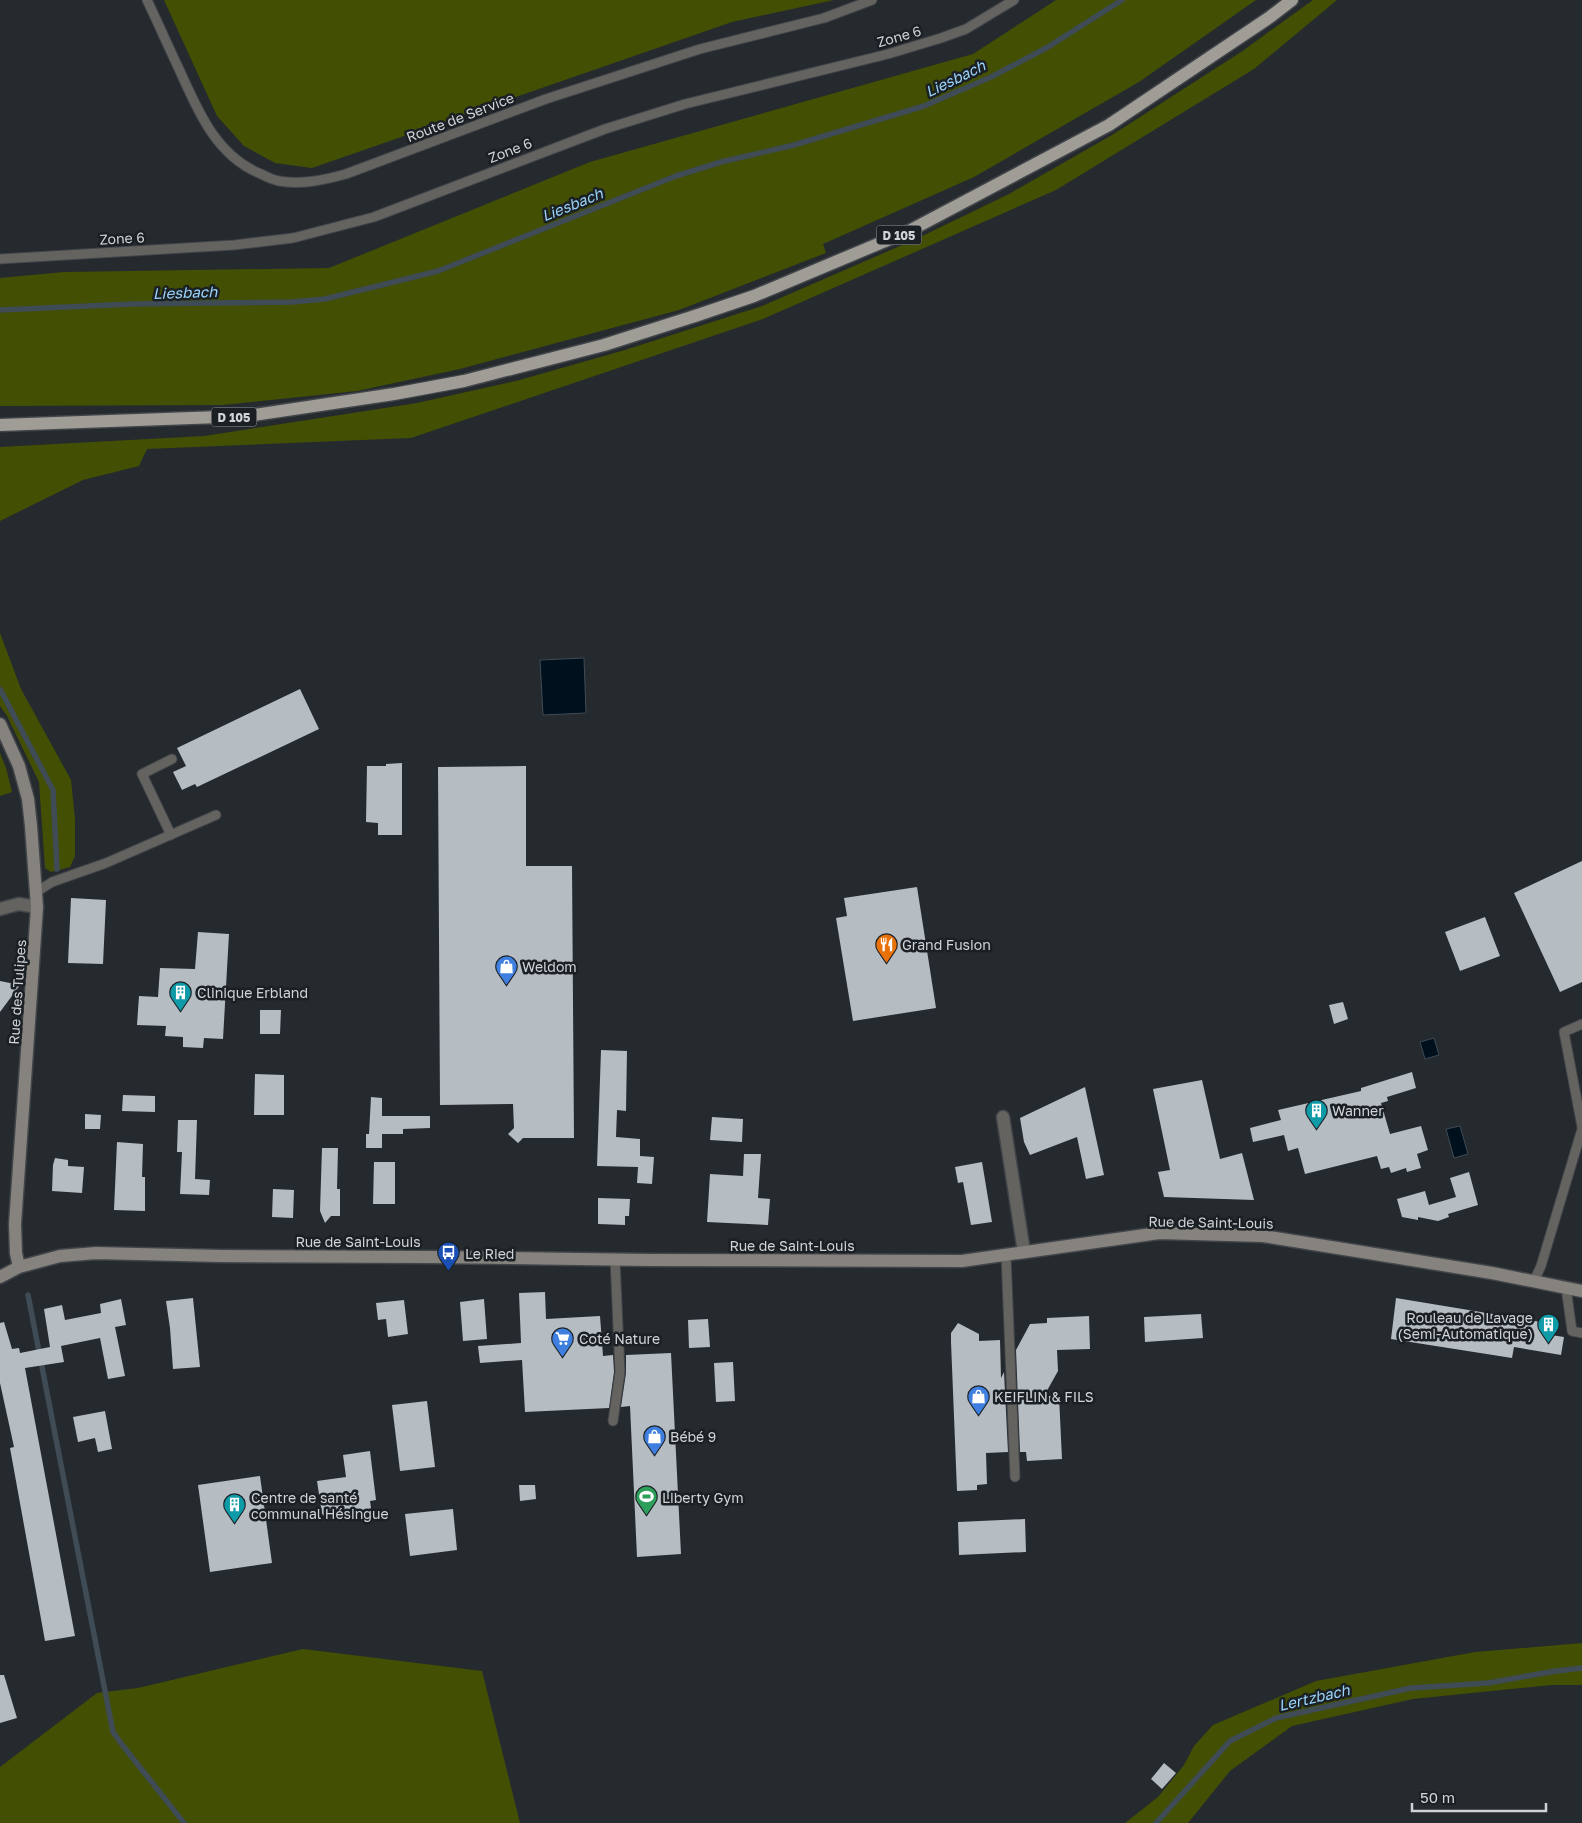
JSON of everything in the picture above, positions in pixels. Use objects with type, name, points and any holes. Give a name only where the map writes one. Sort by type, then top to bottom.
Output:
[{"type":"main road","name":"D 105","points":[[0,425],[248,416],[394,394],[464,381],[604,345],[698,315],[754,296],[918,226],[1109,124],[1270,17],[1292,0]]},
{"type":"main road","name":"Rue des Tulipes","points":[[0,724],[19,766],[28,799],[37,907],[15,1224],[16,1254],[19,1267]]},
{"type":"main road","name":"Rue de Saint-Louis","points":[[0,1277],[19,1267],[60,1256],[96,1253],[221,1256],[962,1261],[1159,1234],[1264,1236],[1492,1272],[1582,1292]]},
{"type":"street","points":[[0,909],[20,904],[37,907]]},
{"type":"street","points":[[1003,1118],[1024,1252]]},
{"type":"lane","name":"Route de Service","points":[[147,0],[198,112],[210,132],[223,148],[238,162],[255,172],[277,181],[303,183],[346,174],[546,99],[691,52],[824,18],[872,0]]},
{"type":"lane","name":"Zone 6","points":[[0,259],[234,245],[294,238],[374,217],[605,129],[676,106],[888,54],[941,38],[966,28],[1014,0]]},
{"type":"lane","points":[[171,835],[142,774],[172,759]]},
{"type":"lane","points":[[35,893],[52,882],[106,863],[216,814]]},
{"type":"lane","points":[[1534,1281],[1541,1266],[1582,1128],[1564,1032],[1582,1024]]},
{"type":"lane","points":[[1006,1255],[1015,1477]]},
{"type":"lane","points":[[613,1421],[620,1372],[616,1259]]},
{"type":"lane","points":[[1566,1288],[1572,1331],[1582,1333]]},
{"type":"green space","points":[[164,0],[834,0],[732,22],[312,168],[275,163],[244,146],[217,116]]},
{"type":"green space","points":[[1056,0],[1256,0],[1139,82],[974,177],[823,244],[826,253],[679,310],[460,369],[357,391],[223,405],[0,406],[0,278],[64,272],[329,268],[590,162],[973,54]]},
{"type":"green space","points":[[1313,0],[1337,0],[1254,69],[1056,190],[763,319],[411,438],[147,449],[139,466],[83,480],[0,521],[0,447],[204,436],[417,403],[516,381],[625,350],[762,306],[916,239],[1009,194],[1112,135],[1241,52]]},
{"type":"green space","points":[[0,633],[21,689],[71,780],[75,819],[75,856],[70,867],[51,872],[45,868],[39,782],[7,716],[0,706]]},
{"type":"green space","points":[[0,753],[12,792],[0,796]]},
{"type":"green space","points":[[1582,1643],[1582,1685],[1552,1685],[1413,1699],[1292,1726],[1230,1771],[1188,1823],[1125,1823],[1158,1797],[1184,1765],[1194,1746],[1213,1725],[1316,1681],[1475,1652]]},
{"type":"green space","points":[[303,1649],[482,1671],[520,1823],[0,1823],[0,1767],[97,1693],[138,1688]]},
{"type":"water","points":[[584,658],[586,713],[543,715],[540,660]]},
{"type":"water","points":[[1434,1038],[1439,1055],[1425,1059],[1420,1042]]},
{"type":"water","points":[[1460,1126],[1468,1154],[1454,1158],[1446,1129]]},
{"type":"building","points":[[300,689],[319,729],[197,787],[195,784],[182,790],[173,772],[186,766],[177,748]]},
{"type":"building","points":[[402,763],[402,835],[378,835],[378,823],[366,822],[367,766],[386,766],[386,764]]},
{"type":"building","name":"Weldom","points":[[526,766],[526,866],[572,866],[574,1138],[523,1138],[518,1143],[508,1134],[514,1128],[513,1104],[440,1105],[438,767]]},
{"type":"building","points":[[1582,861],[1582,982],[1560,992],[1514,893]]},
{"type":"building","name":"Grand Fusion","points":[[917,887],[936,1008],[853,1021],[836,918],[847,916],[844,898]]},
{"type":"building","points":[[71,898],[106,900],[103,964],[68,963]]},
{"type":"building","points":[[1485,917],[1500,956],[1460,971],[1445,932]]},
{"type":"building","name":"Clinique Erbland","points":[[198,932],[229,934],[223,1039],[204,1038],[203,1048],[183,1047],[183,1037],[165,1036],[166,1026],[137,1025],[139,996],[158,997],[160,968],[195,969]]},
{"type":"building","points":[[0,981],[20,985],[0,1012]]},
{"type":"building","points":[[1343,1002],[1348,1019],[1334,1024],[1329,1005]]},
{"type":"building","points":[[260,1010],[281,1010],[280,1034],[260,1034]]},
{"type":"building","points":[[601,1050],[627,1051],[626,1111],[617,1110],[616,1137],[640,1139],[640,1156],[654,1157],[652,1184],[637,1183],[638,1167],[597,1166]]},
{"type":"building","points":[[1412,1072],[1416,1088],[1387,1097],[1388,1101],[1381,1103],[1390,1134],[1421,1126],[1428,1150],[1417,1154],[1421,1168],[1407,1172],[1406,1168],[1391,1173],[1389,1167],[1381,1169],[1377,1156],[1305,1174],[1298,1148],[1288,1151],[1284,1135],[1253,1142],[1250,1128],[1281,1120],[1278,1110],[1361,1091],[1361,1088]]},
{"type":"building","points":[[255,1074],[284,1075],[284,1115],[254,1115]]},
{"type":"building","points":[[1202,1080],[1220,1159],[1242,1153],[1254,1200],[1164,1197],[1158,1172],[1170,1170],[1153,1089]]},
{"type":"building","points":[[1085,1087],[1104,1175],[1086,1179],[1077,1137],[1030,1155],[1024,1142],[1020,1118]]},
{"type":"building","points":[[123,1095],[155,1096],[155,1112],[122,1111]]},
{"type":"building","points":[[371,1097],[382,1098],[382,1116],[430,1116],[430,1128],[403,1129],[403,1134],[382,1134],[382,1148],[366,1148],[366,1134],[369,1134]]},
{"type":"building","points":[[85,1114],[101,1115],[100,1129],[85,1129]]},
{"type":"building","points":[[712,1117],[743,1119],[742,1142],[710,1140]]},
{"type":"building","points":[[178,1120],[197,1120],[195,1179],[210,1180],[209,1195],[180,1194],[182,1152],[177,1152]]},
{"type":"building","points":[[117,1142],[143,1144],[142,1177],[145,1177],[145,1211],[114,1210]]},
{"type":"building","points":[[322,1148],[338,1148],[337,1189],[340,1189],[340,1216],[331,1216],[325,1223],[320,1211]]},
{"type":"building","points":[[744,1154],[761,1154],[758,1198],[770,1199],[768,1225],[707,1222],[710,1174],[743,1176]]},
{"type":"building","points":[[55,1158],[68,1160],[68,1166],[84,1167],[82,1193],[52,1191]]},
{"type":"building","points":[[374,1162],[395,1162],[395,1204],[373,1204]]},
{"type":"building","points":[[982,1162],[992,1222],[971,1225],[963,1182],[958,1183],[955,1167]]},
{"type":"building","points":[[1469,1172],[1478,1205],[1448,1214],[1449,1217],[1438,1221],[1418,1217],[1418,1220],[1402,1217],[1397,1199],[1425,1191],[1429,1205],[1456,1197],[1450,1178]]},
{"type":"building","points":[[273,1189],[294,1190],[293,1218],[272,1217]]},
{"type":"building","points":[[598,1198],[630,1199],[629,1216],[625,1216],[625,1225],[598,1224]]},
{"type":"building","name":"Coté Nature","points":[[545,1292],[546,1319],[600,1316],[603,1356],[613,1355],[614,1372],[609,1408],[525,1412],[522,1360],[480,1363],[478,1346],[521,1343],[519,1293]]},
{"type":"building","points":[[193,1298],[200,1367],[173,1369],[166,1301]]},
{"type":"building","points":[[1396,1298],[1553,1324],[1551,1335],[1564,1337],[1561,1355],[1514,1347],[1512,1358],[1391,1339]]},
{"type":"building","points":[[121,1299],[126,1325],[115,1327],[125,1376],[108,1379],[100,1338],[61,1346],[64,1362],[25,1368],[75,1636],[45,1641],[10,1448],[14,1447],[0,1383],[0,1323],[4,1322],[12,1349],[19,1348],[20,1353],[50,1347],[44,1309],[62,1305],[65,1320],[101,1313],[100,1304]]},
{"type":"building","points":[[484,1299],[487,1339],[463,1341],[460,1302]]},
{"type":"building","points":[[404,1300],[408,1334],[388,1337],[386,1319],[378,1320],[376,1303]]},
{"type":"building","points":[[1201,1314],[1203,1338],[1145,1342],[1144,1317]]},
{"type":"building","points":[[1089,1316],[1090,1349],[1057,1350],[1058,1371],[1044,1396],[1059,1396],[1062,1459],[1027,1461],[1026,1452],[1020,1452],[1016,1350],[1030,1324],[1047,1323],[1047,1318]]},
{"type":"building","points":[[708,1319],[710,1347],[689,1348],[688,1320]]},
{"type":"building","name":"KEIFLIN & FILS","points":[[958,1323],[979,1334],[979,1341],[1000,1340],[1001,1378],[1004,1372],[1008,1452],[986,1453],[987,1484],[977,1485],[977,1490],[957,1491],[951,1333]]},
{"type":"building","name":"Bébé 9","points":[[671,1353],[681,1554],[637,1557],[630,1406],[621,1407],[626,1373],[626,1355]]},
{"type":"building","points":[[733,1362],[735,1401],[716,1402],[714,1363]]},
{"type":"building","points":[[427,1401],[435,1467],[400,1471],[392,1405]]},
{"type":"building","points":[[105,1411],[112,1449],[98,1452],[95,1438],[78,1442],[73,1417]]},
{"type":"building","points":[[370,1451],[376,1500],[370,1501],[371,1508],[366,1514],[359,1515],[354,1511],[340,1513],[336,1517],[328,1519],[322,1514],[317,1481],[346,1477],[343,1455]]},
{"type":"building","name":"Centre de santé communal Hésingue","points":[[260,1476],[272,1563],[210,1572],[198,1485]]},
{"type":"building","points":[[519,1485],[535,1485],[536,1499],[520,1501]]},
{"type":"building","points":[[453,1509],[457,1550],[410,1556],[405,1514]]},
{"type":"building","points":[[1025,1519],[1026,1552],[959,1555],[958,1522]]},
{"type":"building","points":[[0,1675],[4,1675],[17,1718],[0,1723]]},
{"type":"building","points":[[1164,1763],[1176,1773],[1162,1789],[1151,1779]]},
{"type":"waterway","name":"Liesbach","points":[[0,310],[132,304],[292,302],[325,299],[438,271],[676,176],[721,162],[794,145],[924,106],[991,77],[1048,47],[1122,0]]},
{"type":"waterway","points":[[0,689],[53,790],[57,869]]},
{"type":"waterway","points":[[28,1295],[113,1732],[184,1823]]},
{"type":"waterway","name":"Lertzbach","points":[[1156,1823],[1230,1741],[1276,1718],[1411,1688],[1488,1683],[1582,1668]]},
{"type":"place","name":"Grand Fusion","points":[[886,963]]},
{"type":"place","name":"Weldom","points":[[506,985]]},
{"type":"place","name":"Clinique Erbland","points":[[181,1011]]},
{"type":"place","name":"Wanner","points":[[1316,1129]]},
{"type":"place","name":"Le Ried","points":[[449,1272]]},
{"type":"place","name":"Rouleau de Lavage (Semi-Automatique)","points":[[1549,1344]]},
{"type":"place","name":"Coté Nature","points":[[563,1357]]},
{"type":"place","name":"KEIFLIN & FILS","points":[[978,1415]]},
{"type":"place","name":"Bébé 9","points":[[654,1455]]},
{"type":"place","name":"Liberty Gym","points":[[646,1516]]},
{"type":"place","name":"Centre de santé communal Hésingue","points":[[235,1524]]}]
